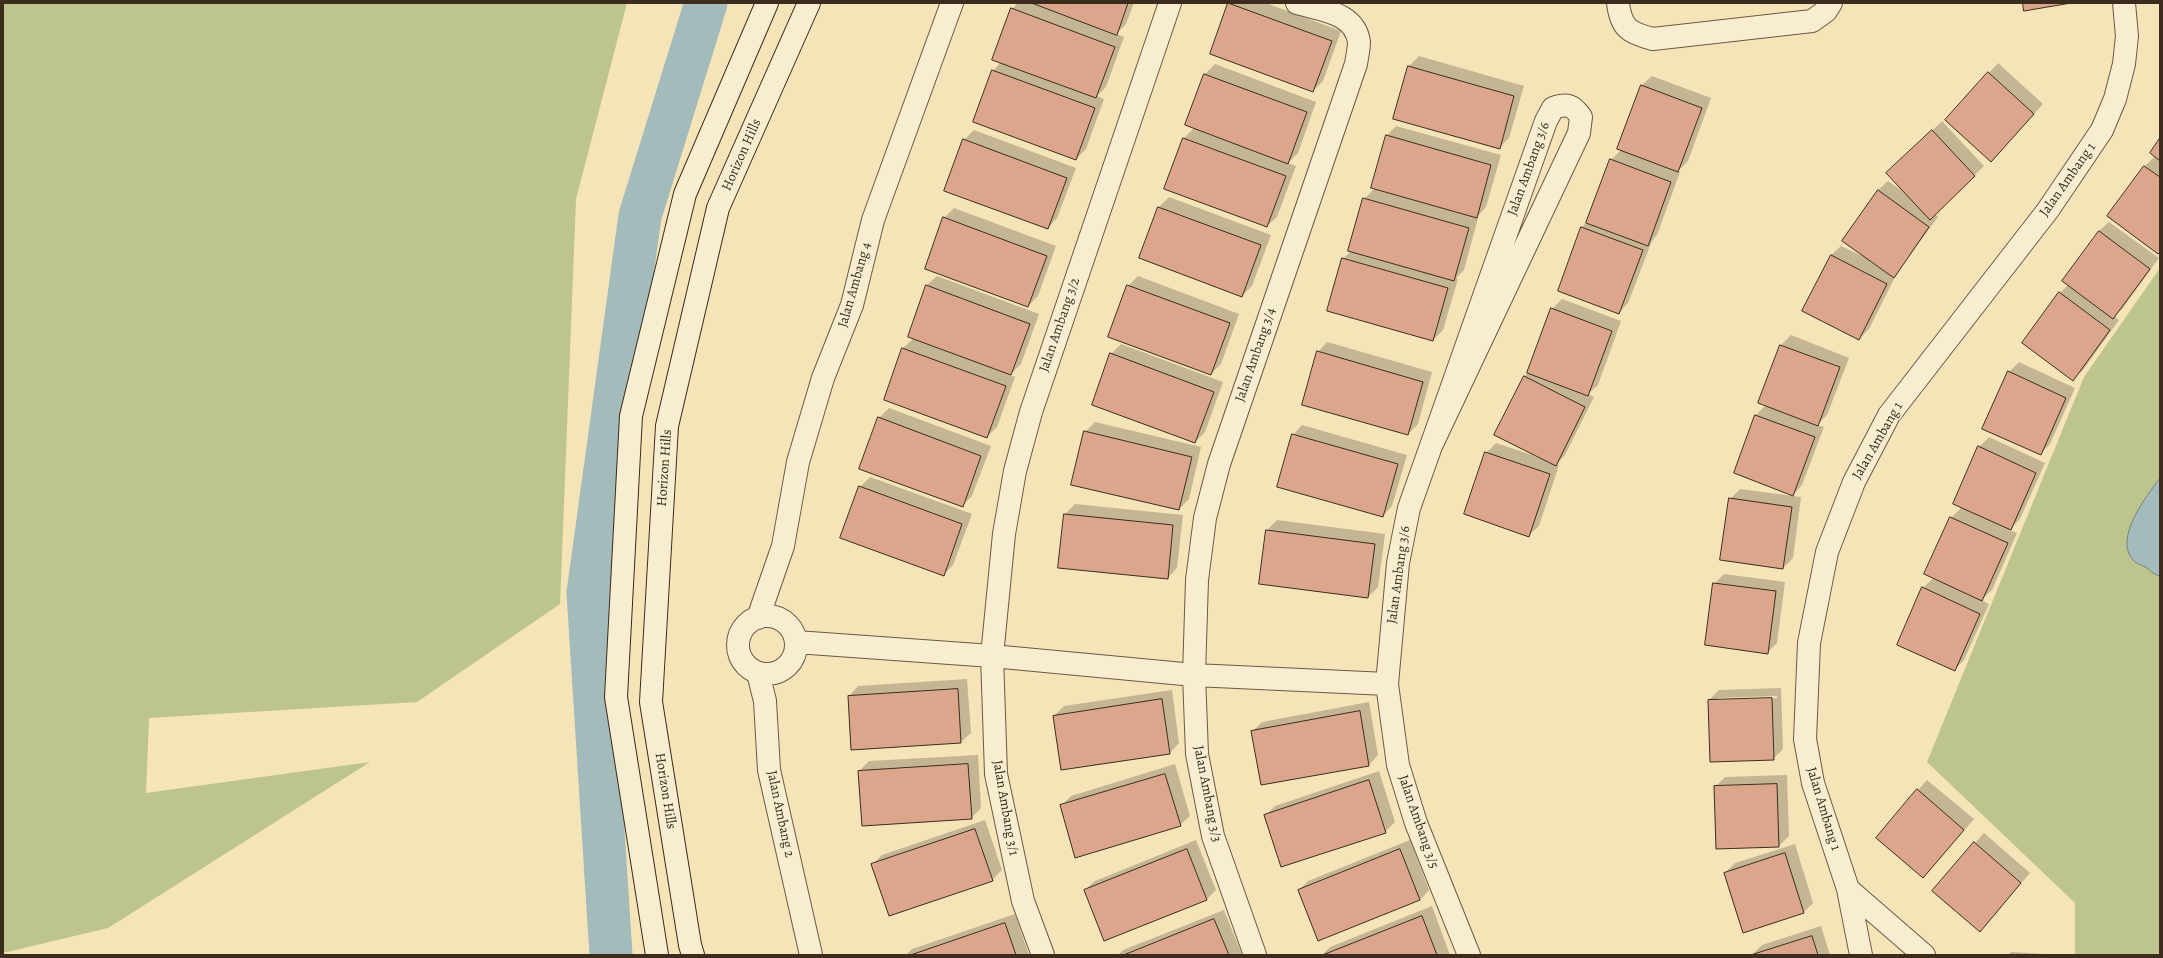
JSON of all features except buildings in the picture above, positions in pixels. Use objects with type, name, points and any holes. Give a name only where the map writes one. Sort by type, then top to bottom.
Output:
[{"type":"street","points":[[657,955],[616,697],[631,416],[685,194],[767,3]]},
{"type":"street","name":"Horizon Hills","points":[[693,955],[690,945],[651,702],[667,426],[718,208],[809,3]]},
{"type":"street","name":"Jalan Ambang 4","points":[[758,618],[783,546],[798,462],[823,378],[852,305],[873,220],[952,3]]},
{"type":"street","name":"Jalan Ambang 3/2","points":[[992,656],[1004,534],[1015,471],[1031,412],[1170,3]]},
{"type":"street","name":"Jalan Ambang 3/4","points":[[1194,675],[1197,580],[1205,518],[1219,464],[1356,64],[1359,42],[1353,25],[1342,16],[1296,3]]},
{"type":"street","points":[[1619,9],[1624,26],[1637,35],[1652,39],[1738,31],[1812,21],[1826,11],[1831,3]]},
{"type":"street","name":"Jalan Ambang 1","points":[[1861,955],[1848,889],[1813,783],[1805,739],[1809,643],[1827,552],[1854,482],[1889,415],[2048,210],[2102,130],[2116,99],[2124,64],[2127,36],[2124,3]]},
{"type":"street","name":"Jalan Ambang 3/6","points":[[1387,684],[1398,563],[1409,508],[1546,121],[1553,108],[1564,104],[1575,108],[1581,117],[1579,133],[1431,446]]},
{"type":"street","points":[[771,616],[783,621],[790,627],[796,642],[793,656],[785,668],[777,672],[768,674],[758,672],[744,662],[738,645],[744,628],[758,618],[771,616]]},
{"type":"street","points":[[796,642],[992,656],[1194,675],[1387,684]]},
{"type":"street","name":"Jalan Ambang 3/1","points":[[992,656],[996,774],[1023,901],[1042,955]]},
{"type":"street","name":"Jalan Ambang 2","points":[[758,672],[765,701],[769,770],[811,955]]},
{"type":"street","name":"Jalan Ambang 3/3","points":[[1194,675],[1197,754],[1213,836],[1256,955]]},
{"type":"street","name":"Jalan Ambang 3/5","points":[[1387,684],[1398,765],[1416,823],[1469,955]]},
{"type":"street","points":[[1848,889],[1924,955]]},
{"type":"green space","points":[[3,3],[627,3],[576,199],[560,604],[417,702],[149,718],[146,793],[370,762],[108,928],[3,953]]},
{"type":"green space","points":[[2160,268],[2160,955],[2075,955],[2075,903],[1927,762],[2084,377]]},
{"type":"water","points":[[2160,478],[2160,576],[2134,561],[2128,552],[2127,541],[2129,530],[2140,506]]},
{"type":"waterway","points":[[611,955],[588,593],[640,216],[706,3]]}]
